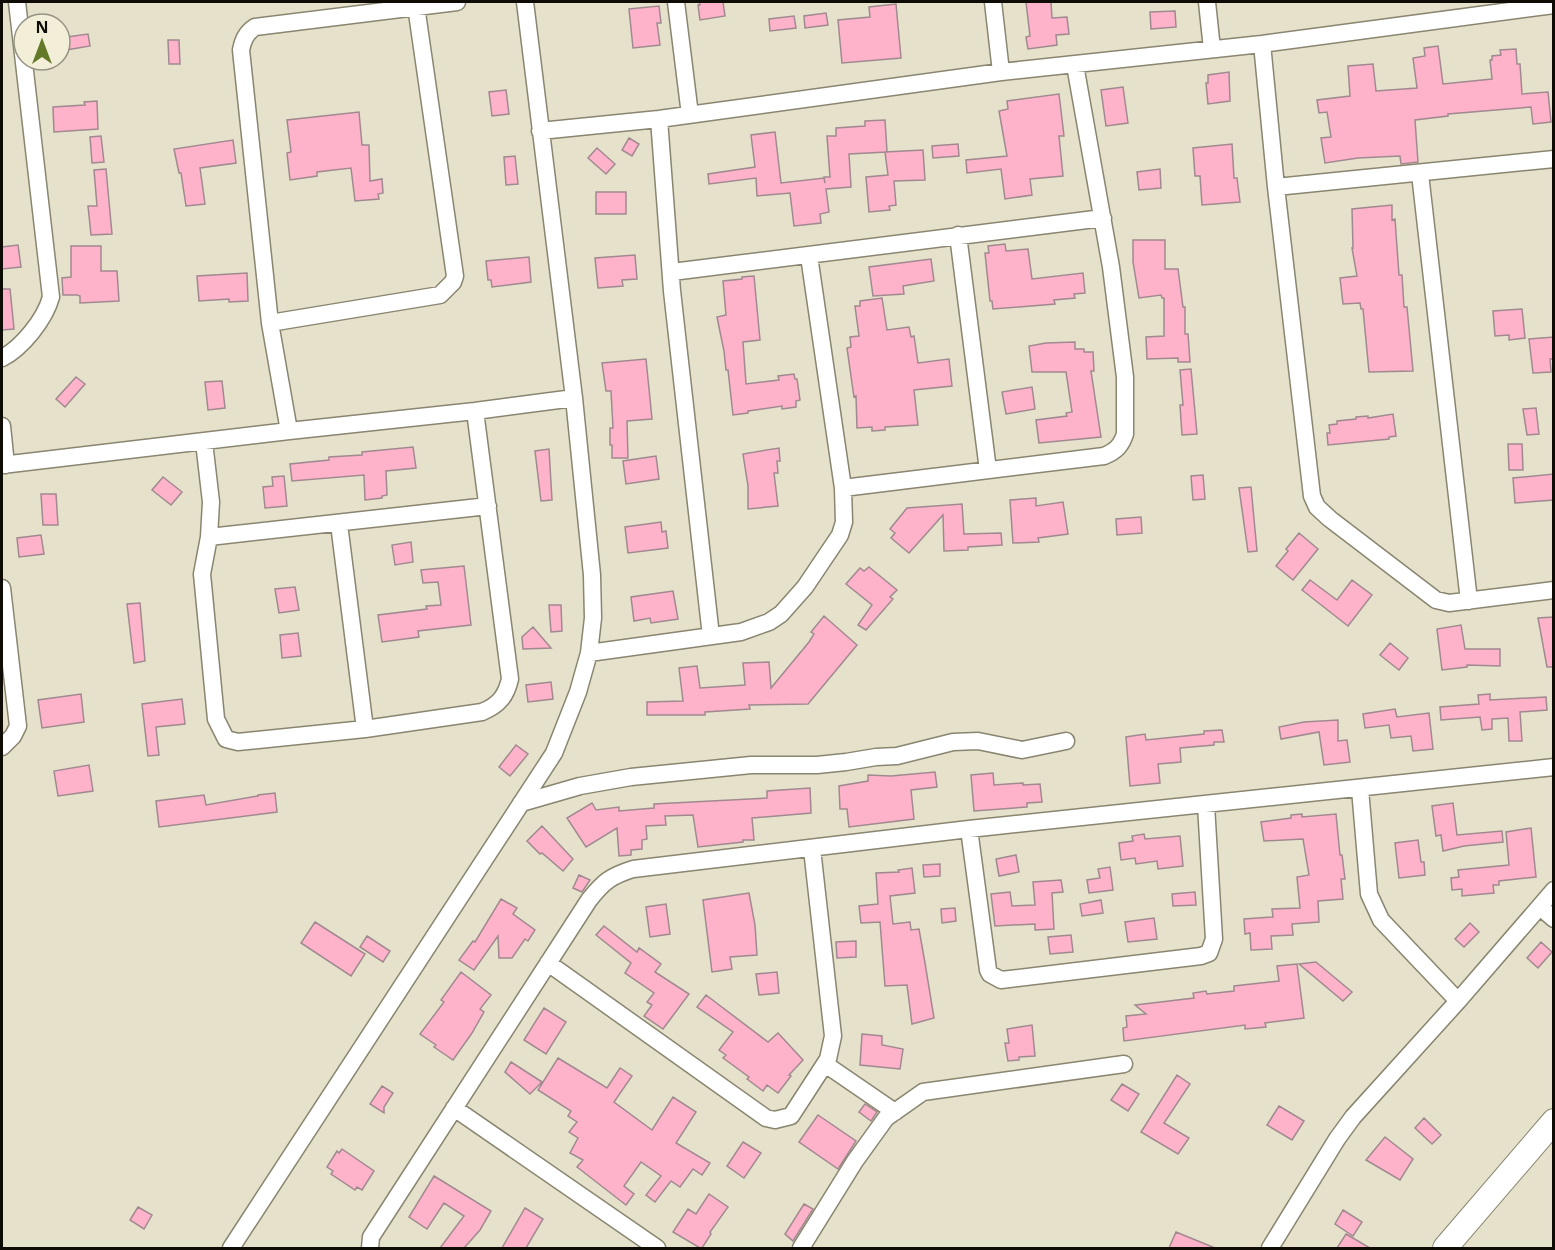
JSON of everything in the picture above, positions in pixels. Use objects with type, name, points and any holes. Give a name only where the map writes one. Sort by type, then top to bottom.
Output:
[{"type":"street","points":[[2,358],[17,347],[40,321],[48,309],[51,297],[17,2]]},
{"type":"street","points":[[289,431],[270,323],[241,50],[243,41],[250,30],[255,27],[457,2]]},
{"type":"street","points":[[231,1248],[554,753],[578,692],[589,653],[593,618],[592,575],[574,398],[525,2]]},
{"type":"street","points":[[676,2],[690,115]]},
{"type":"street","points":[[993,2],[1001,72]]},
{"type":"street","points":[[1207,2],[1212,49]]},
{"type":"street","points":[[540,131],[659,119],[1001,72],[1262,44],[1517,6],[1554,5]]},
{"type":"street","points":[[270,323],[440,295],[453,282],[455,276],[416,6]]},
{"type":"street","points":[[1262,44],[1276,187],[1312,496],[1317,507],[1430,596],[1441,602],[1469,602],[1554,590]]},
{"type":"street","points":[[843,488],[1104,456],[1122,442],[1125,434],[1125,376],[1103,218],[1075,64]]},
{"type":"street","points":[[659,119],[672,272],[711,636]]},
{"type":"street","points":[[1276,187],[1554,159]]},
{"type":"street","points":[[1420,174],[1469,602]]},
{"type":"street","points":[[672,272],[1103,218]]},
{"type":"street","points":[[958,235],[988,470]]},
{"type":"street","points":[[589,653],[741,632],[757,627],[781,614],[804,587],[840,535],[844,522],[843,488],[809,256]]},
{"type":"street","points":[[2,426],[4,465],[574,398]]},
{"type":"street","points":[[204,442],[211,502],[209,537],[202,574],[204,609],[216,718],[226,739],[238,742],[365,729],[482,712],[493,707],[508,690],[510,679],[475,411]]},
{"type":"street","points":[[209,537],[488,506]]},
{"type":"street","points":[[339,524],[365,729]]},
{"type":"street","points":[[2,588],[18,726],[13,736],[2,747]]},
{"type":"street","points":[[521,803],[580,786],[631,777],[751,765],[817,765],[846,762],[897,756],[953,742],[978,741],[1022,750],[1066,741]]},
{"type":"street","points":[[370,1248],[371,1237],[548,963],[602,883],[618,873],[633,869],[969,829],[1554,767]]},
{"type":"street","points":[[1360,789],[1369,894],[1374,908],[1381,920],[1458,1001]]},
{"type":"street","points":[[969,829],[988,970],[990,974],[1001,980],[1201,956],[1209,953],[1214,939],[1206,805]]},
{"type":"street","points":[[548,963],[766,1118],[775,1120],[791,1116],[825,1064],[833,1036],[812,849]]},
{"type":"street","points":[[1270,1248],[1353,1117],[1554,890]]},
{"type":"street","points":[[1540,907],[1554,919]]},
{"type":"street","points":[[825,1064],[895,1112]]},
{"type":"street","points":[[801,1248],[855,1161],[886,1119],[923,1092],[1124,1064]]},
{"type":"street","points":[[454,1108],[657,1248]]},
{"type":"street","points":[[1445,1248],[1554,1121]]},
{"type":"building","points":[[699,2],[723,2],[725,16],[700,20]]},
{"type":"building","points":[[1026,2],[1051,2],[1052,18],[1067,17],[1069,34],[1056,35],[1057,45],[1028,49],[1026,37],[1030,36]]},
{"type":"building","points":[[896,4],[901,58],[842,63],[838,20],[870,17],[869,7]]},
{"type":"building","points":[[659,6],[661,23],[657,23],[660,45],[633,48],[629,9]]},
{"type":"building","points":[[1175,11],[1176,27],[1151,29],[1150,12]]},
{"type":"building","points":[[826,13],[828,25],[805,28],[804,16]]},
{"type":"building","points":[[794,16],[796,28],[770,31],[769,19]]},
{"type":"building","points":[[88,34],[90,46],[72,49],[72,36]]},
{"type":"building","points":[[168,40],[179,40],[180,64],[169,64]]},
{"type":"building","points":[[1438,46],[1443,84],[1492,79],[1490,60],[1492,56],[1501,55],[1500,50],[1516,49],[1517,64],[1520,64],[1522,94],[1548,92],[1551,122],[1533,124],[1531,107],[1448,114],[1448,116],[1415,120],[1418,162],[1401,164],[1400,156],[1358,158],[1325,163],[1321,138],[1331,137],[1327,112],[1319,113],[1317,100],[1350,96],[1348,66],[1373,64],[1376,91],[1417,88],[1413,58],[1425,56],[1424,48]]},
{"type":"building","points":[[1229,72],[1230,101],[1208,104],[1206,83],[1208,83],[1208,75]]},
{"type":"building","points":[[1123,87],[1128,123],[1106,126],[1101,90]]},
{"type":"building","points":[[506,90],[509,114],[492,116],[489,92]]},
{"type":"building","points":[[1059,94],[1064,136],[1059,136],[1063,176],[1030,179],[1032,195],[1005,199],[1001,169],[967,173],[966,160],[1007,156],[999,111],[1008,109],[1007,101]]},
{"type":"building","points":[[97,101],[98,129],[54,132],[53,107],[85,105],[84,102]]},
{"type":"building","points":[[359,112],[362,145],[369,145],[370,181],[382,179],[383,193],[378,194],[379,199],[355,201],[351,168],[317,172],[317,176],[290,180],[287,153],[291,152],[287,120]]},
{"type":"building","points":[[885,120],[887,152],[849,154],[851,187],[826,189],[829,212],[820,214],[821,223],[794,226],[790,193],[757,196],[756,178],[709,184],[708,174],[755,167],[751,135],[775,132],[781,183],[824,178],[825,183],[824,177],[830,177],[827,136],[836,136],[836,128],[865,126],[865,121]]},
{"type":"building","points":[[101,136],[104,162],[92,163],[90,137]]},
{"type":"building","points":[[629,138],[639,144],[632,156],[622,150]]},
{"type":"building","points":[[233,140],[236,163],[200,168],[205,204],[186,206],[181,173],[179,173],[174,149]]},
{"type":"building","points":[[958,144],[959,156],[933,158],[932,146]]},
{"type":"building","points":[[1232,144],[1234,178],[1237,178],[1240,202],[1202,205],[1200,176],[1195,176],[1193,148]]},
{"type":"building","points":[[597,148],[615,164],[606,174],[588,158]]},
{"type":"building","points":[[923,150],[925,180],[894,181],[896,205],[889,206],[890,210],[869,212],[866,177],[888,175],[885,152]]},
{"type":"building","points":[[515,156],[518,184],[506,185],[504,157]]},
{"type":"building","points":[[106,169],[112,234],[91,235],[88,206],[97,206],[94,170]]},
{"type":"building","points":[[1160,169],[1161,188],[1139,190],[1137,172]]},
{"type":"building","points":[[596,192],[626,192],[626,214],[596,214]]},
{"type":"building","points":[[1392,205],[1399,275],[1402,275],[1404,307],[1407,307],[1413,371],[1369,372],[1363,309],[1360,303],[1343,304],[1340,278],[1357,276],[1352,248],[1352,209]]},
{"type":"building","points":[[1133,240],[1165,240],[1165,269],[1178,269],[1183,307],[1185,307],[1185,334],[1188,334],[1190,362],[1178,362],[1178,358],[1147,359],[1146,337],[1164,336],[1164,298],[1161,295],[1139,298],[1133,262]]},
{"type":"building","points":[[1005,244],[1006,251],[1028,249],[1032,279],[1083,273],[1085,293],[1074,294],[1075,298],[1054,300],[1055,304],[993,309],[992,301],[990,301],[985,253],[989,253],[988,246]]},
{"type":"building","points":[[18,245],[21,267],[2,269],[2,247]]},
{"type":"building","points":[[71,246],[101,246],[101,271],[117,271],[119,301],[80,303],[80,296],[63,295],[62,278],[71,277]]},
{"type":"building","points":[[635,255],[637,279],[622,280],[623,286],[598,288],[595,258]]},
{"type":"building","points":[[529,257],[531,282],[492,287],[491,280],[488,280],[486,261]]},
{"type":"building","points":[[931,259],[934,281],[903,286],[904,294],[873,296],[869,267]]},
{"type":"building","points":[[247,273],[248,301],[229,302],[229,299],[199,301],[197,276]]},
{"type":"building","points":[[754,276],[760,340],[743,342],[746,384],[779,380],[778,376],[794,374],[800,400],[796,401],[796,407],[782,409],[782,406],[733,415],[728,370],[726,370],[717,317],[726,315],[723,281]]},
{"type":"building","points":[[2,289],[10,289],[14,329],[2,330]]},
{"type":"building","points":[[882,298],[887,330],[909,327],[911,337],[914,336],[918,363],[949,359],[952,386],[914,390],[918,425],[885,427],[885,430],[872,431],[872,427],[857,428],[856,396],[854,397],[847,348],[851,347],[850,337],[859,336],[855,306],[860,306],[860,301]]},
{"type":"building","points":[[1522,309],[1525,338],[1509,340],[1509,335],[1495,336],[1493,311]]},
{"type":"building","points":[[1554,337],[1554,359],[1550,359],[1551,372],[1533,373],[1529,339]]},
{"type":"building","points":[[1075,342],[1075,349],[1093,352],[1094,371],[1091,371],[1101,437],[1039,443],[1036,420],[1067,416],[1066,413],[1072,412],[1066,372],[1032,372],[1029,346]]},
{"type":"building","points":[[646,359],[652,419],[627,421],[628,458],[612,458],[612,445],[610,445],[610,428],[613,428],[611,391],[606,391],[602,363]]},
{"type":"building","points":[[1191,369],[1197,434],[1182,435],[1180,405],[1183,405],[1180,370]]},
{"type":"building","points":[[76,377],[85,384],[65,407],[56,399]]},
{"type":"building","points":[[222,381],[225,408],[208,410],[205,382]]},
{"type":"building","points":[[1032,387],[1035,409],[1006,414],[1002,392]]},
{"type":"building","points":[[1536,408],[1539,434],[1527,435],[1523,409]]},
{"type":"building","points":[[1393,414],[1396,436],[1389,437],[1389,439],[1328,445],[1329,425],[1337,424],[1337,421]]},
{"type":"building","points":[[1508,444],[1522,444],[1523,470],[1509,470]]},
{"type":"building","points":[[413,447],[416,468],[386,471],[387,495],[382,498],[365,500],[364,475],[292,481],[290,464],[329,460],[329,457],[362,455],[362,452]]},
{"type":"building","points":[[779,448],[778,473],[774,473],[778,506],[748,509],[748,486],[743,454]]},
{"type":"building","points":[[549,449],[552,500],[541,501],[535,451]]},
{"type":"building","points":[[656,456],[659,479],[626,484],[623,461]]},
{"type":"building","points":[[1554,474],[1554,500],[1515,503],[1513,478]]},
{"type":"building","points":[[1203,475],[1205,499],[1193,500],[1191,476]]},
{"type":"building","points":[[284,476],[287,506],[265,508],[263,487],[273,486],[272,477]]},
{"type":"building","points":[[163,477],[182,492],[171,505],[152,490]]},
{"type":"building","points":[[1251,487],[1257,551],[1248,552],[1239,488]]},
{"type":"building","points":[[41,494],[56,494],[58,525],[43,525]]},
{"type":"building","points":[[1036,498],[1036,506],[1063,502],[1068,534],[1038,538],[1039,542],[1013,543],[1010,500]]},
{"type":"building","points":[[962,504],[964,534],[1001,533],[1002,545],[944,551],[943,515],[909,553],[891,538],[895,533],[890,529],[907,508]]},
{"type":"building","points":[[1141,517],[1142,533],[1117,535],[1116,519]]},
{"type":"building","points":[[661,522],[662,532],[666,531],[668,548],[628,553],[625,527]]},
{"type":"building","points":[[1299,533],[1318,549],[1293,580],[1276,566]]},
{"type":"building","points":[[41,535],[44,554],[19,557],[17,538]]},
{"type":"building","points":[[411,542],[413,562],[395,565],[392,545]]},
{"type":"building","points":[[464,566],[471,625],[418,631],[419,637],[382,642],[378,615],[441,605],[438,582],[423,583],[421,570]]},
{"type":"building","points":[[869,567],[897,590],[890,597],[893,599],[866,630],[858,625],[872,605],[846,584],[860,568],[864,571]]},
{"type":"building","points":[[1310,580],[1337,600],[1352,580],[1372,595],[1348,626],[1302,590]]},
{"type":"building","points":[[295,587],[299,610],[279,613],[275,589]]},
{"type":"building","points":[[673,591],[678,619],[651,623],[650,618],[634,621],[631,597]]},
{"type":"building","points":[[140,603],[145,661],[134,663],[127,604]]},
{"type":"building","points":[[549,605],[561,605],[562,631],[551,632]]},
{"type":"building","points":[[824,616],[857,645],[808,704],[749,705],[750,709],[705,712],[705,715],[647,715],[647,702],[683,701],[679,668],[697,666],[700,688],[745,685],[743,663],[769,662],[771,688],[809,642],[814,634],[811,632]]},
{"type":"building","points":[[1554,617],[1554,667],[1547,667],[1538,618]]},
{"type":"building","points":[[1461,625],[1465,649],[1500,649],[1500,666],[1467,665],[1467,667],[1442,670],[1437,629]]},
{"type":"building","points":[[533,627],[551,648],[523,649],[522,637]]},
{"type":"building","points":[[298,633],[301,656],[282,658],[280,635]]},
{"type":"building","points":[[1390,643],[1408,658],[1399,670],[1380,655]]},
{"type":"building","points":[[551,682],[553,699],[528,702],[526,685]]},
{"type":"building","points":[[81,694],[84,722],[42,728],[38,700]]},
{"type":"building","points":[[1490,694],[1490,700],[1546,697],[1547,710],[1520,712],[1522,741],[1509,741],[1508,718],[1492,719],[1492,729],[1482,730],[1480,717],[1441,720],[1440,707],[1479,704],[1478,695]]},
{"type":"building","points":[[182,699],[185,724],[156,727],[159,755],[148,756],[142,704]]},
{"type":"building","points":[[1395,709],[1397,717],[1429,713],[1433,749],[1413,751],[1411,736],[1391,738],[1389,725],[1365,728],[1363,714]]},
{"type":"building","points":[[1338,720],[1338,741],[1347,740],[1350,762],[1324,765],[1319,732],[1281,739],[1279,727],[1304,722]]},
{"type":"building","points":[[1222,730],[1224,742],[1180,748],[1181,762],[1158,764],[1160,783],[1130,786],[1126,737],[1145,734],[1146,740]]},
{"type":"building","points":[[516,745],[528,754],[510,776],[499,767]]},
{"type":"building","points":[[89,765],[93,791],[58,796],[54,771]]},
{"type":"building","points":[[935,772],[937,787],[911,790],[914,819],[849,827],[847,809],[840,809],[839,786],[868,781],[868,775],[891,776]]},
{"type":"building","points":[[993,773],[994,785],[1040,784],[1042,802],[1027,803],[1027,807],[974,811],[971,775]]},
{"type":"building","points":[[810,788],[811,813],[752,818],[754,840],[743,840],[743,842],[698,847],[693,815],[665,816],[666,825],[646,826],[647,839],[642,840],[642,849],[631,850],[631,855],[619,856],[617,828],[586,847],[567,818],[592,803],[596,810],[619,807],[619,811],[654,808],[654,804],[767,798],[767,791]]},
{"type":"building","points":[[275,793],[277,812],[159,827],[156,801],[204,795],[206,805]]},
{"type":"building","points":[[1453,803],[1457,835],[1502,831],[1503,842],[1464,846],[1443,851],[1441,835],[1436,836],[1432,806]]},
{"type":"building","points":[[1302,814],[1302,817],[1336,814],[1345,879],[1341,879],[1343,899],[1318,901],[1319,922],[1292,924],[1293,935],[1271,936],[1272,949],[1251,950],[1250,933],[1245,934],[1244,919],[1273,917],[1272,909],[1300,908],[1297,877],[1309,875],[1303,839],[1264,841],[1261,822],[1291,818],[1291,815]]},
{"type":"building","points":[[542,826],[573,859],[563,871],[527,841]]},
{"type":"building","points":[[1531,828],[1536,877],[1499,881],[1499,885],[1493,885],[1494,893],[1462,896],[1462,889],[1452,890],[1451,878],[1459,877],[1458,870],[1509,865],[1506,832]]},
{"type":"building","points":[[1144,834],[1145,839],[1180,836],[1183,866],[1158,869],[1157,861],[1136,864],[1135,858],[1121,860],[1119,843],[1133,841],[1132,836]]},
{"type":"building","points":[[1418,840],[1425,875],[1399,878],[1395,843]]},
{"type":"building","points":[[1016,855],[1019,872],[999,876],[996,859]]},
{"type":"building","points":[[940,864],[940,876],[924,877],[923,865]]},
{"type":"building","points":[[1110,867],[1113,890],[1089,893],[1087,880],[1100,878],[1098,869]]},
{"type":"building","points":[[912,868],[915,893],[890,896],[893,924],[910,922],[911,930],[919,929],[934,1018],[912,1024],[907,985],[885,986],[880,922],[861,923],[859,906],[878,904],[876,873],[899,872],[898,870]]},
{"type":"building","points":[[579,875],[590,880],[582,892],[573,888]]},
{"type":"building","points":[[1061,880],[1063,892],[1052,893],[1054,929],[1035,930],[1035,924],[995,926],[991,894],[1010,892],[1012,906],[1035,905],[1033,882]]},
{"type":"building","points":[[1195,892],[1196,905],[1173,906],[1172,894]]},
{"type":"building","points":[[749,893],[755,925],[757,955],[730,957],[732,969],[712,972],[703,900]]},
{"type":"building","points":[[501,899],[517,908],[513,914],[535,930],[528,941],[525,939],[512,958],[499,958],[498,936],[474,970],[459,960],[473,941],[475,942]]},
{"type":"building","points":[[1101,900],[1103,913],[1082,916],[1080,904]]},
{"type":"building","points":[[666,904],[670,934],[650,937],[646,907]]},
{"type":"building","points":[[955,908],[956,921],[942,923],[941,909]]},
{"type":"building","points":[[1154,918],[1157,939],[1128,942],[1125,922]]},
{"type":"building","points":[[315,922],[365,954],[351,976],[301,943]]},
{"type":"building","points":[[1470,923],[1479,932],[1464,947],[1455,939]]},
{"type":"building","points":[[604,926],[637,952],[639,948],[661,964],[655,972],[689,994],[663,1029],[644,1016],[652,1005],[647,1002],[654,993],[625,973],[631,963],[596,935]]},
{"type":"building","points":[[1071,935],[1073,952],[1050,954],[1048,937]]},
{"type":"building","points":[[367,936],[390,951],[383,962],[360,947]]},
{"type":"building","points":[[856,941],[856,957],[837,958],[836,942]]},
{"type":"building","points":[[1541,942],[1552,952],[1538,968],[1527,958]]},
{"type":"building","points":[[1316,962],[1352,992],[1343,1001],[1299,964]]},
{"type":"building","points":[[1297,964],[1304,1018],[1265,1023],[1266,1027],[1245,1029],[1245,1025],[1124,1041],[1123,1028],[1127,1027],[1126,1016],[1146,1014],[1135,1005],[1194,998],[1193,993],[1234,991],[1234,986],[1279,981],[1277,966]]},
{"type":"building","points":[[461,972],[491,995],[480,1009],[484,1012],[472,1033],[453,1060],[420,1034],[444,1002],[441,1000]]},
{"type":"building","points":[[777,972],[779,993],[759,995],[756,974]]},
{"type":"building","points":[[706,995],[768,1042],[778,1033],[803,1060],[789,1075],[791,1076],[778,1093],[767,1085],[763,1091],[747,1079],[749,1077],[723,1058],[726,1055],[719,1050],[733,1032],[697,1007]]},
{"type":"building","points":[[544,1008],[566,1022],[546,1054],[524,1040]]},
{"type":"building","points":[[1032,1025],[1035,1056],[1019,1057],[1019,1060],[1008,1061],[1005,1043],[1009,1043],[1007,1029]]},
{"type":"building","points":[[862,1034],[882,1036],[882,1045],[903,1049],[900,1069],[860,1065]]},
{"type":"building","points":[[558,1058],[607,1088],[620,1068],[632,1076],[614,1102],[652,1130],[673,1097],[696,1112],[676,1143],[710,1163],[702,1175],[693,1169],[680,1187],[671,1181],[655,1202],[646,1195],[661,1176],[641,1162],[624,1186],[634,1194],[626,1205],[577,1167],[583,1160],[570,1153],[578,1138],[569,1132],[577,1122],[568,1116],[571,1111],[538,1090]]},
{"type":"building","points":[[511,1062],[542,1082],[530,1094],[505,1072]]},
{"type":"building","points":[[1177,1075],[1190,1084],[1164,1123],[1189,1138],[1178,1154],[1141,1132]]},
{"type":"building","points":[[1122,1084],[1139,1094],[1128,1111],[1111,1100]]},
{"type":"building","points":[[382,1086],[393,1093],[384,1107],[384,1113],[370,1104]]},
{"type":"building","points":[[865,1104],[877,1112],[871,1121],[859,1112]]},
{"type":"building","points":[[1279,1106],[1304,1121],[1292,1140],[1267,1125]]},
{"type":"building","points":[[818,1115],[856,1141],[838,1169],[799,1142]]},
{"type":"building","points":[[1424,1118],[1441,1135],[1432,1144],[1415,1128]]},
{"type":"building","points":[[1385,1137],[1413,1159],[1400,1180],[1366,1160]]},
{"type":"building","points":[[743,1142],[761,1153],[744,1178],[727,1166]]},
{"type":"building","points":[[342,1149],[374,1171],[362,1190],[357,1187],[355,1190],[331,1174],[333,1171],[327,1167],[337,1151],[339,1153]]},
{"type":"building","points":[[434,1176],[491,1211],[480,1230],[464,1248],[440,1248],[464,1216],[444,1203],[427,1229],[409,1217]]},
{"type":"building","points":[[709,1194],[728,1207],[700,1248],[673,1232],[688,1209],[696,1214]]},
{"type":"building","points":[[804,1204],[813,1209],[793,1241],[785,1234]]},
{"type":"building","points":[[138,1207],[152,1215],[144,1229],[130,1220]]},
{"type":"building","points":[[525,1208],[543,1219],[526,1248],[502,1248]]},
{"type":"building","points":[[1343,1210],[1362,1222],[1353,1236],[1335,1224]]},
{"type":"building","points":[[1176,1232],[1215,1248],[1169,1248]]},
{"type":"building","points":[[1346,1234],[1370,1248],[1337,1248]]}]
